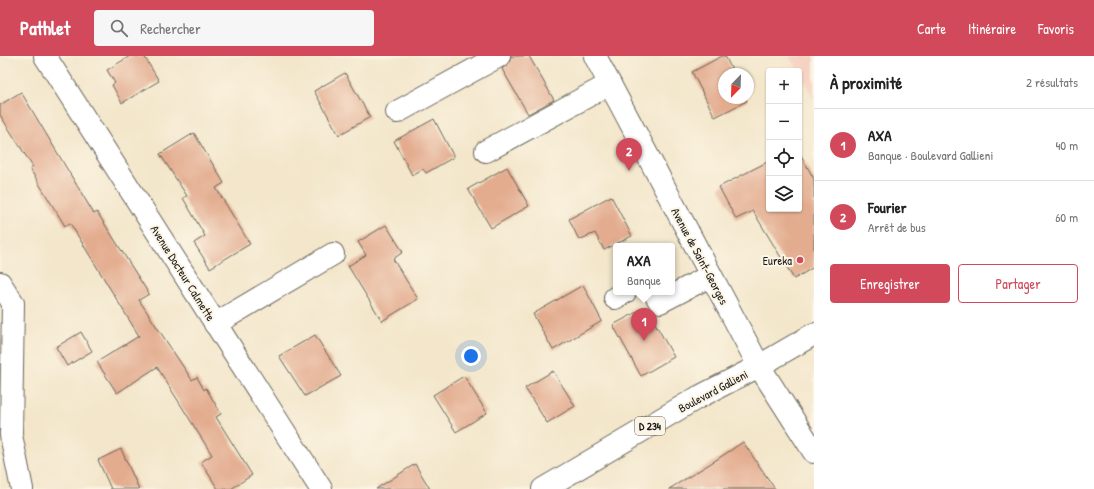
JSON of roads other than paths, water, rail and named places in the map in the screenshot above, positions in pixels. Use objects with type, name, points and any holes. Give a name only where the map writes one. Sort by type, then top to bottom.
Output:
[{"type":"main road","name":"Avenue Docteur Calmette","points":[[45,56],[321,489]]},
{"type":"main road","points":[[397,112],[499,56]]},
{"type":"main road","name":"Avenue de Saint-Georges","points":[[595,56],[710,276],[759,366],[814,452]]},
{"type":"main road","points":[[486,152],[610,84]]},
{"type":"main road","points":[[215,324],[333,254]]},
{"type":"main road","points":[[675,294],[710,276]]},
{"type":"main road","points":[[0,283],[12,303],[11,436],[22,489]]},
{"type":"main road","points":[[656,295],[660,302],[673,295]]},
{"type":"main road","name":"D 234","points":[[759,366],[814,334]]},
{"type":"main road","name":"Boulevard Gallieni","points":[[543,489],[697,398],[759,366]]},
{"type":"place","name":"Fourier","points":[[629,171]]},
{"type":"place","name":"Eureka","points":[[800,260]]},
{"type":"place","name":"AXA","points":[[644,341]]}]
